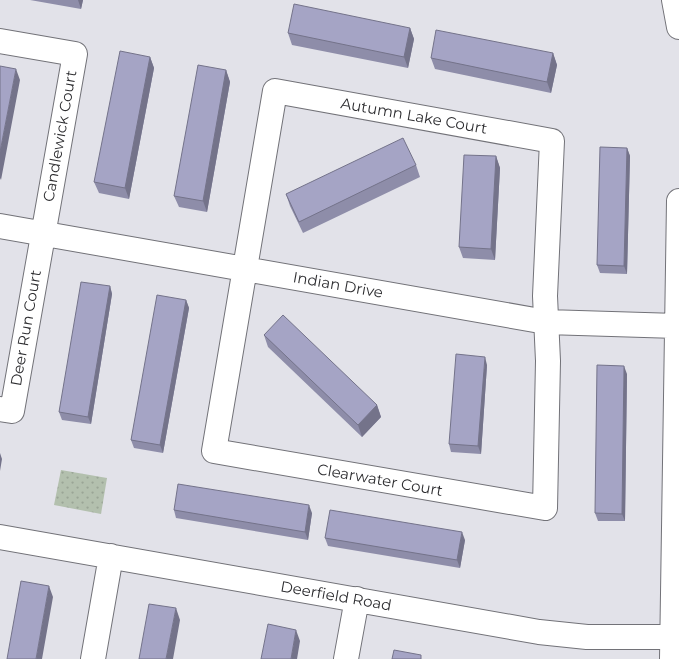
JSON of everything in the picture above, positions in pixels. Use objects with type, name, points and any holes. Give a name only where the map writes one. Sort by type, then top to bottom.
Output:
[{"type":"street","points":[[674,0],[679,27]]},
{"type":"street","name":"Candlewick Court","points":[[0,41],[75,54],[43,234]]},
{"type":"street","name":"Autumn Lake Court","points":[[246,269],[275,91],[552,141],[545,296],[546,322]]},
{"type":"street","points":[[672,648],[678,380],[679,201]]},
{"type":"street","name":"Indian Drive","points":[[0,226],[546,322],[677,326]]},
{"type":"street","name":"Deer Run Court","points":[[0,409],[12,411],[43,234]]},
{"type":"street","name":"Clearwater Court","points":[[246,269],[214,451],[545,508],[548,361],[546,322]]},
{"type":"street","name":"Deerfield Road","points":[[0,538],[539,632],[672,648]]},
{"type":"street","points":[[93,659],[111,556]]},
{"type":"street","points":[[346,659],[357,599]]},
{"type":"green space","points":[[61,470],[107,478],[101,514],[54,505]]},
{"type":"building","points":[[294,4],[410,28],[404,57],[288,33]]},
{"type":"building","points":[[436,30],[553,53],[547,82],[431,58]]},
{"type":"building","points":[[120,51],[150,57],[125,188],[94,182]]},
{"type":"building","points":[[198,65],[226,70],[203,201],[174,196]]},
{"type":"building","points":[[0,66],[16,69],[0,152]]},
{"type":"building","points":[[403,138],[416,165],[299,222],[286,194]]},
{"type":"building","points":[[600,147],[627,148],[624,266],[597,265]]},
{"type":"building","points":[[464,155],[496,156],[491,249],[459,247]]},
{"type":"building","points":[[81,282],[110,286],[88,417],[59,412]]},
{"type":"building","points":[[157,295],[186,300],[160,445],[131,440]]},
{"type":"building","points":[[283,315],[377,405],[358,425],[264,335]]},
{"type":"building","points":[[456,354],[485,357],[478,446],[449,444]]},
{"type":"building","points":[[597,365],[624,366],[622,514],[595,513]]},
{"type":"building","points":[[178,484],[309,505],[305,532],[174,510]]},
{"type":"building","points":[[330,510],[462,532],[457,560],[325,538]]},
{"type":"building","points":[[21,581],[49,586],[36,659],[7,659]]},
{"type":"building","points":[[149,604],[176,608],[166,659],[139,659]]},
{"type":"building","points":[[268,624],[296,630],[291,659],[261,659]]},
{"type":"building","points":[[394,650],[421,655],[421,659],[392,659]]}]
